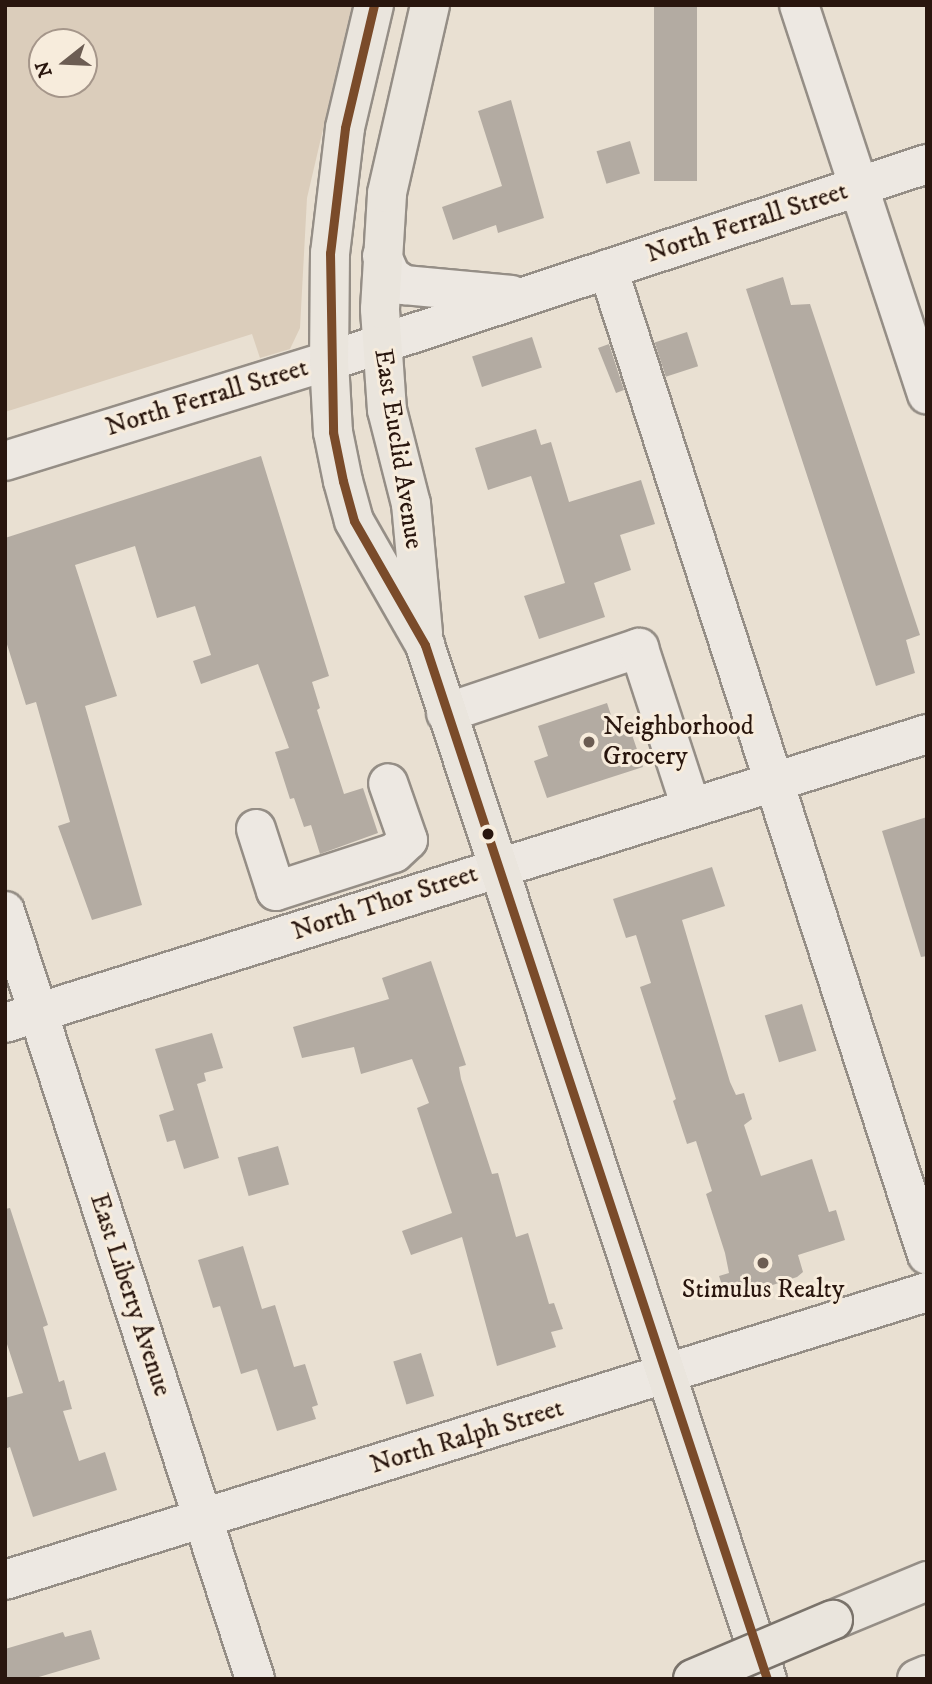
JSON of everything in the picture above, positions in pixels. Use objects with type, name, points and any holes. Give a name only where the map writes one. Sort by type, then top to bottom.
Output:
[{"type":"main road","name":"East Euclid Avenue","points":[[374,5],[333,195],[329,361],[333,432],[354,521],[425,645]]},
{"type":"main road","name":"East Euclid Avenue","points":[[430,5],[399,132],[382,256],[381,344],[387,410],[411,503],[425,645],[767,1679]]},
{"type":"main road","points":[[692,1679],[927,1581]]},
{"type":"main road","points":[[917,1679],[927,1675]]},
{"type":"street","points":[[799,5],[927,395]]},
{"type":"street","name":"North Ferrall Street","points":[[5,461],[329,361],[927,164]]},
{"type":"street","name":"North Ferrall Street","points":[[382,256],[391,276],[404,285],[528,296]]},
{"type":"street","points":[[608,269],[927,1255]]},
{"type":"street","points":[[446,713],[639,648],[691,807]]},
{"type":"street","name":"North Thor Street","points":[[22,1018],[927,734]]},
{"type":"street","points":[[256,829],[276,891],[394,853],[408,841],[388,783]]},
{"type":"street","points":[[394,853],[408,895]]},
{"type":"street","name":"East Liberty Avenue","points":[[5,911],[22,1018],[202,1520],[255,1679]]},
{"type":"street","name":"North Ralph Street","points":[[5,1580],[927,1292]]},
{"type":"shaded area","points":[[5,5],[352,5],[307,198],[300,328],[290,349],[260,358],[252,334],[5,412]]},
{"type":"building","points":[[654,5],[697,5],[697,181],[654,181]]},
{"type":"building","points":[[511,100],[544,218],[498,233],[496,225],[453,240],[442,207],[502,186],[478,111]]},
{"type":"building","points":[[630,141],[640,174],[606,184],[597,151]]},
{"type":"building","points":[[783,277],[791,305],[810,304],[920,635],[906,640],[915,673],[876,686],[746,289]]},
{"type":"building","points":[[687,332],[698,366],[666,377],[655,343]]},
{"type":"building","points":[[532,337],[542,367],[482,387],[472,356]]},
{"type":"building","points":[[609,344],[624,390],[616,393],[598,348]]},
{"type":"building","points":[[536,429],[541,445],[551,442],[569,502],[641,480],[655,524],[620,535],[631,570],[594,583],[605,617],[539,639],[524,596],[565,583],[531,476],[488,490],[475,448]]},
{"type":"building","points":[[261,456],[329,676],[312,682],[320,708],[317,710],[344,794],[363,788],[378,833],[320,854],[311,825],[304,827],[294,798],[290,799],[275,752],[289,748],[258,664],[201,684],[193,661],[211,655],[195,606],[157,618],[135,546],[75,565],[117,696],[85,706],[142,905],[92,920],[58,826],[70,822],[36,702],[26,705],[5,638],[5,538]]},
{"type":"building","name":"Neighborhood Grocery","points":[[607,703],[615,727],[628,723],[643,767],[547,798],[534,761],[548,756],[538,726]]},
{"type":"building","points":[[927,817],[927,956],[921,957],[882,831]]},
{"type":"building","points":[[712,867],[725,906],[682,920],[730,1082],[736,1095],[744,1093],[752,1119],[744,1125],[761,1176],[812,1159],[829,1212],[836,1210],[845,1240],[798,1255],[803,1272],[797,1277],[727,1300],[719,1276],[729,1273],[706,1194],[712,1191],[696,1141],[687,1144],[673,1101],[676,1099],[640,987],[651,983],[636,935],[626,938],[613,899]]},
{"type":"building","points":[[431,961],[466,1065],[459,1067],[461,1079],[492,1174],[498,1173],[516,1237],[528,1233],[549,1304],[554,1303],[563,1329],[551,1332],[556,1347],[497,1366],[462,1237],[411,1255],[402,1231],[452,1213],[417,1108],[429,1103],[412,1059],[361,1074],[354,1047],[302,1058],[293,1027],[389,999],[382,978]]},
{"type":"building","points":[[802,1004],[816,1051],[779,1062],[765,1015]]},
{"type":"building","points":[[212,1033],[223,1068],[204,1073],[206,1081],[197,1084],[219,1158],[184,1169],[175,1140],[167,1142],[159,1115],[174,1110],[155,1049]]},
{"type":"building","points":[[278,1146],[289,1184],[249,1196],[238,1158]]},
{"type":"building","points":[[10,1208],[48,1325],[43,1327],[59,1382],[64,1380],[72,1409],[63,1411],[79,1461],[105,1452],[117,1490],[33,1517],[10,1447],[5,1449],[5,1398],[23,1393],[5,1338],[5,1209]]},
{"type":"building","points":[[243,1246],[262,1309],[275,1305],[294,1367],[305,1364],[318,1405],[312,1407],[316,1419],[277,1431],[257,1369],[241,1374],[220,1306],[213,1308],[198,1260]]},
{"type":"building","points":[[421,1353],[434,1396],[406,1405],[393,1361]]},
{"type":"building","points":[[91,1630],[100,1659],[32,1679],[5,1679],[5,1649],[63,1632],[65,1637]]},
{"type":"transit line","points":[[374,5],[345,128],[330,253],[333,432],[343,481],[354,521],[425,645],[767,1679]]},
{"type":"place","name":"Neighborhood Grocery","points":[[589,742]]},
{"type":"place","name":"Stimulus Realty","points":[[763,1263]]}]
